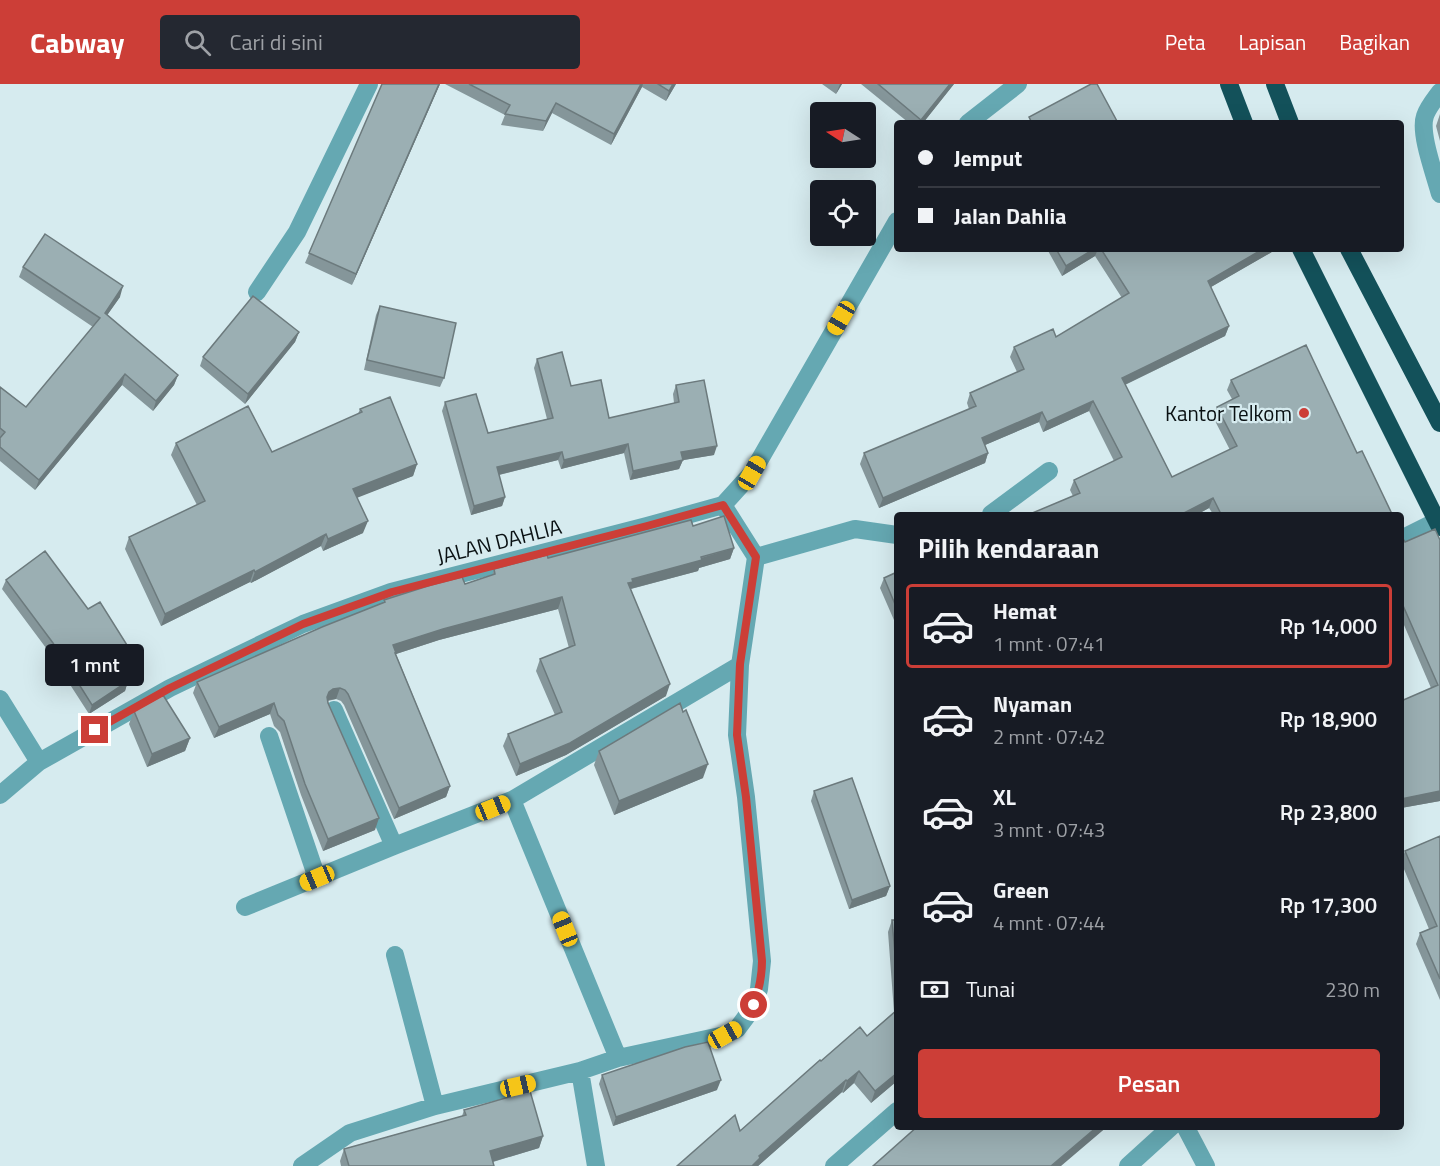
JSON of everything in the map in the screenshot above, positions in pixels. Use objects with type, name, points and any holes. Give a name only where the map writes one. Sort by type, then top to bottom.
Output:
[{"type":"highway","points":[[1229,84],[1243,120]]},
{"type":"highway","points":[[1275,84],[1289,120]]},
{"type":"highway","points":[[1302,252],[1438,524]]},
{"type":"highway","points":[[1351,252],[1440,423]]},
{"type":"street","points":[[257,292],[297,232],[369,84]]},
{"type":"street","points":[[972,120],[1018,84]]},
{"type":"street","points":[[1440,92],[1429,108],[1423,126],[1440,194]]},
{"type":"street","points":[[302,1166],[350,1133],[435,1106],[580,1071],[618,1058],[725,1035],[737,1029],[754,1005],[762,974],[762,961],[746,797],[737,735],[740,664],[756,557],[723,505],[752,473],[894,226]]},
{"type":"street","points":[[994,512],[1049,471]]},
{"type":"street","name":"JALAN DAHLIA","points":[[0,795],[39,762],[170,688],[314,620],[392,592],[723,505]]},
{"type":"street","points":[[1404,538],[1438,524]]},
{"type":"street","points":[[756,557],[855,529],[894,535]]},
{"type":"street","points":[[245,907],[512,800],[740,664]]},
{"type":"street","points":[[0,699],[39,762]]},
{"type":"street","points":[[334,710],[394,846]]},
{"type":"street","points":[[269,736],[317,878]]},
{"type":"street","points":[[512,800],[618,1058]]},
{"type":"street","points":[[395,955],[435,1106]]},
{"type":"street","points":[[580,1071],[596,1166]]},
{"type":"street","points":[[834,1166],[894,1115]]},
{"type":"street","points":[[1128,1166],[1168,1130]]},
{"type":"street","points":[[1187,1130],[1206,1166]]},
{"type":"building","points":[[382,84],[439,84],[356,274],[309,253]]},
{"type":"building","points":[[469,84],[641,84],[614,134],[556,103],[546,121],[505,114],[510,105]]},
{"type":"building","points":[[658,84],[673,84],[669,91]]},
{"type":"building","points":[[878,84],[950,84],[921,120]]},
{"type":"building","points":[[1091,84],[1097,84],[1116,120],[1030,120],[1029,117]]},
{"type":"building","points":[[45,234],[123,286],[105,313],[178,375],[156,401],[125,374],[39,480],[0,447],[0,438],[5,432],[0,428],[0,387],[26,407],[100,318],[23,267]]},
{"type":"building","points":[[1058,252],[1089,252],[1066,266]]},
{"type":"building","points":[[1103,252],[1258,252],[1208,281],[1229,326],[1122,378],[1172,477],[1237,446],[1217,407],[1239,396],[1231,380],[1306,345],[1357,453],[1362,451],[1391,512],[1220,512],[1213,498],[1186,512],[1035,512],[1080,493],[1074,480],[1122,457],[1093,401],[1047,422],[1042,412],[982,438],[988,453],[883,498],[864,453],[976,406],[970,393],[1024,369],[1014,347],[1053,329],[1056,337],[1129,293]]},
{"type":"building","points":[[253,296],[299,332],[248,394],[203,357]]},
{"type":"building","points":[[380,306],[456,323],[444,378],[367,360]]},
{"type":"building","points":[[562,352],[571,386],[601,380],[609,418],[679,402],[676,385],[704,380],[717,446],[681,452],[683,460],[633,471],[628,444],[564,460],[562,452],[497,467],[505,497],[474,506],[445,402],[476,394],[488,433],[553,418],[537,359]]},
{"type":"building","points":[[390,397],[417,464],[353,489],[368,521],[328,539],[326,534],[255,572],[254,570],[165,614],[129,537],[205,501],[176,443],[248,406],[272,452]]},
{"type":"building","points":[[724,516],[734,548],[701,557],[702,560],[632,579],[633,582],[628,583],[670,684],[570,743],[520,764],[508,734],[562,712],[540,659],[575,645],[562,597],[393,645],[450,786],[399,808],[348,694],[340,688],[329,692],[328,703],[379,818],[328,839],[305,784],[284,721],[278,715],[274,703],[219,727],[197,682],[385,602],[384,600],[431,585],[462,577],[465,584],[495,574],[494,569],[547,555],[548,558],[691,520],[693,526]]},
{"type":"building","points":[[1435,529],[1440,540],[1440,791],[1404,798],[1404,700],[1438,685],[1404,608],[1404,540],[1405,542]]},
{"type":"building","points":[[45,551],[88,609],[100,602],[132,653],[116,662],[128,681],[92,705],[53,643],[6,580]]},
{"type":"building","points":[[894,573],[894,602],[884,578]]},
{"type":"building","points":[[163,695],[190,738],[152,754],[134,711]]},
{"type":"building","points":[[680,703],[683,712],[686,710],[708,764],[619,801],[599,751]]},
{"type":"building","points":[[852,778],[890,886],[852,900],[814,791]]},
{"type":"building","points":[[1440,836],[1440,979],[1420,933],[1437,926],[1405,851]]},
{"type":"building","points":[[892,920],[894,920],[894,943]]},
{"type":"building","points":[[894,1013],[894,1075],[875,1091],[859,1071],[759,1156],[760,1158],[752,1166],[677,1166],[735,1115],[740,1131],[860,1027],[867,1036]]},
{"type":"building","points":[[708,1042],[721,1080],[616,1117],[602,1075],[685,1047]]},
{"type":"building","points":[[530,1091],[543,1136],[490,1151],[494,1166],[349,1166],[344,1149],[466,1115],[464,1110]]},
{"type":"building","points":[[914,1130],[1093,1130],[1051,1166],[873,1166]]},
{"type":"place","name":"Kantor Telkom","points":[[1304,413]]},
{"type":"route","points":[[95,730],[170,688],[303,624],[392,592],[723,505],[756,557],[740,664],[737,735],[746,797],[762,961],[762,974],[754,1005]]}]
